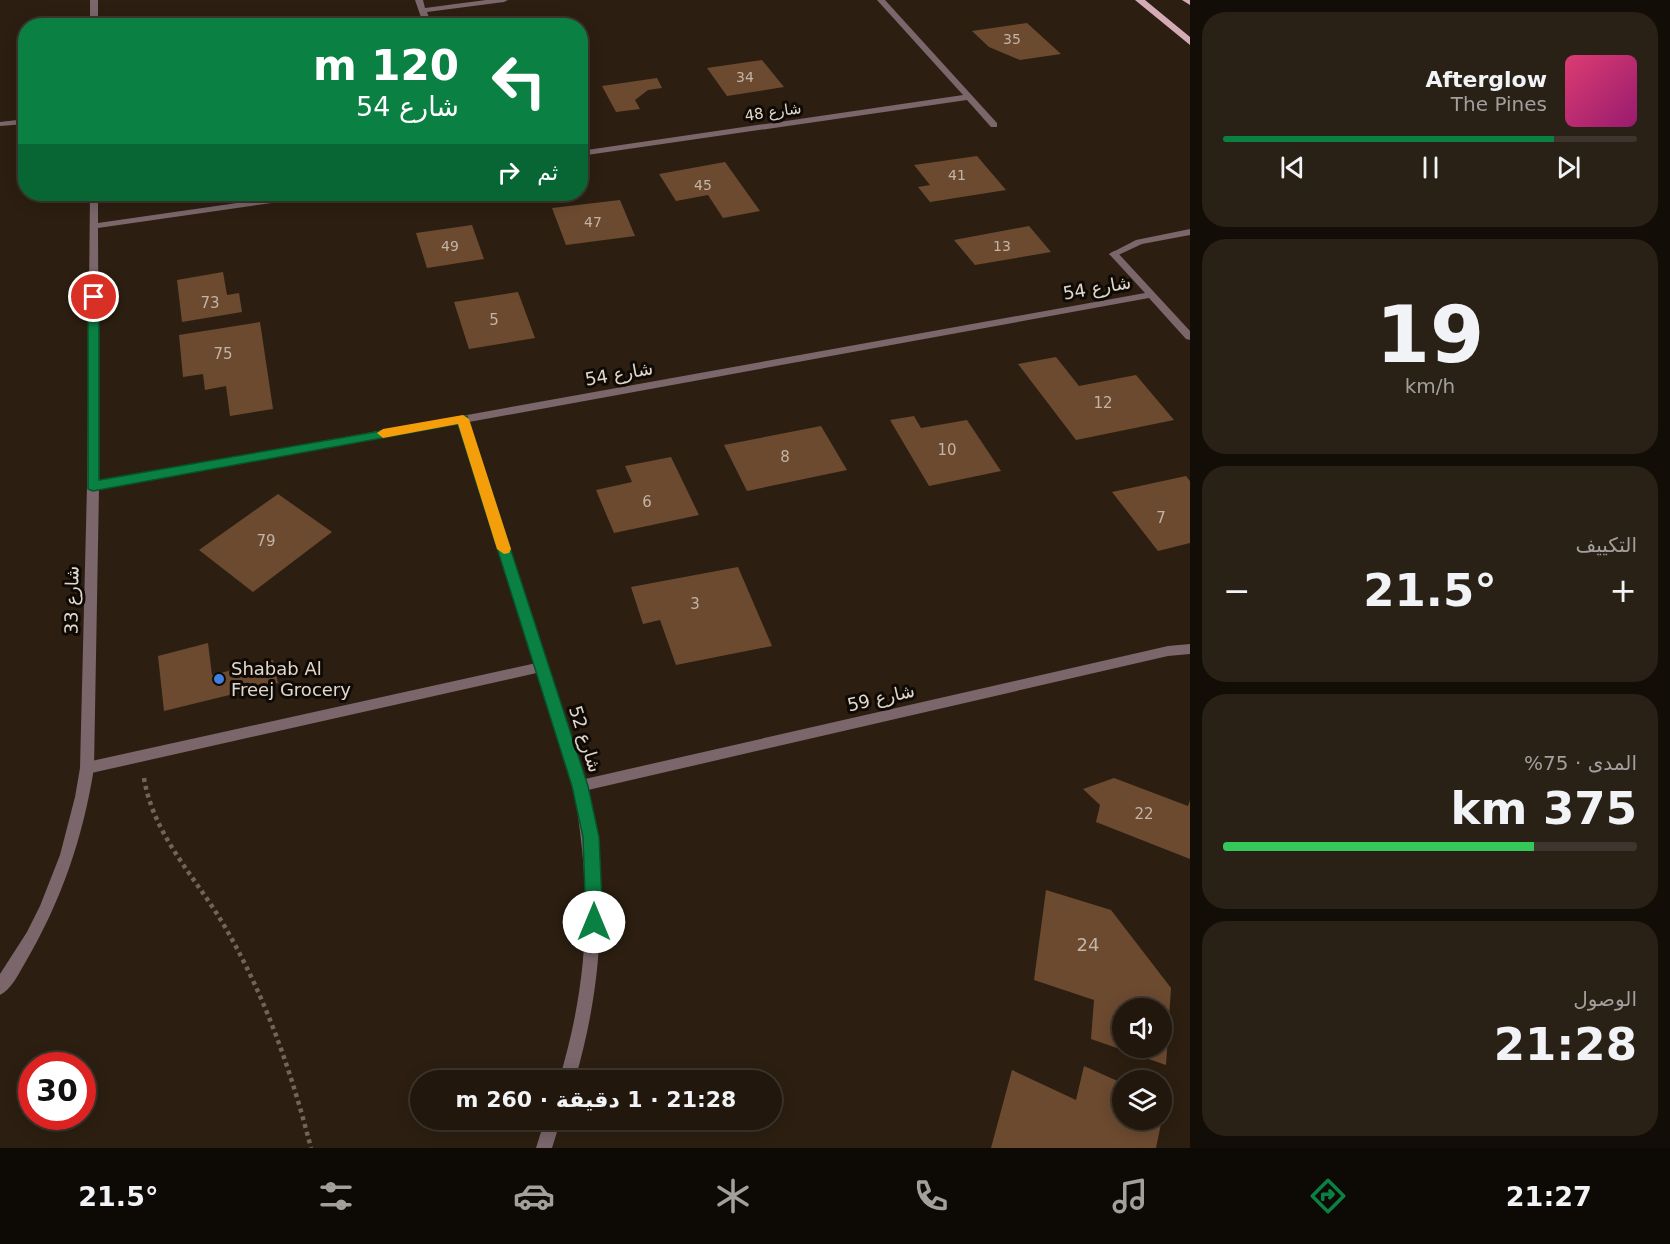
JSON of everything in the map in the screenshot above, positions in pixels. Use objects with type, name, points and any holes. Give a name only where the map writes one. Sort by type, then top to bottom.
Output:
[{"type":"main road","points":[[1140,0],[1190,42]]},
{"type":"street","points":[[94,0],[94,18]]},
{"type":"street","points":[[419,0],[426,18]]},
{"type":"street","points":[[423,10],[504,0]]},
{"type":"street","points":[[881,0],[994,125]]},
{"type":"street","name":"شارع 48","points":[[588,153],[969,97]]},
{"type":"street","points":[[0,124],[18,122]]},
{"type":"street","name":"شارع 33","points":[[0,987],[32,936],[58,881],[82,807],[87,768],[93,486],[94,201]]},
{"type":"street","points":[[94,226],[266,201]]},
{"type":"street","name":"شارع 54","points":[[1190,232],[1139,242],[1114,254],[1190,337]]},
{"type":"street","name":"شارع 54","points":[[93,486],[1151,295]]},
{"type":"street","name":"شارع 52","points":[[463,419],[580,786],[591,837],[594,922],[590,970],[582,1021],[570,1070]]},
{"type":"street","name":"شارع 59","points":[[580,786],[1156,654],[1190,649]]},
{"type":"street","points":[[87,768],[542,667]]},
{"type":"street","points":[[543,1148],[549,1130]]},
{"type":"path","points":[[142,756],[145,786],[161,832],[206,894],[262,997],[284,1054],[311,1148]]},
{"type":"building","points":[[1027,23],[1061,54],[1020,60],[989,47],[972,31]]},
{"type":"building","points":[[762,60],[784,87],[727,96],[707,68]]},
{"type":"building","points":[[657,78],[662,88],[648,90],[635,100],[640,109],[616,112],[602,86]]},
{"type":"building","points":[[977,156],[1006,190],[930,202],[918,187],[930,185],[914,165]]},
{"type":"building","points":[[725,162],[760,211],[723,218],[708,195],[676,201],[659,174]]},
{"type":"building","points":[[620,200],[635,236],[566,245],[552,208]]},
{"type":"building","points":[[472,225],[484,259],[427,268],[416,233]]},
{"type":"building","points":[[1029,226],[1051,252],[975,265],[954,240]]},
{"type":"building","points":[[223,272],[227,295],[239,293],[242,312],[182,322],[177,280]]},
{"type":"building","points":[[518,292],[535,338],[469,349],[454,302]]},
{"type":"building","points":[[260,322],[273,409],[230,416],[226,386],[205,390],[203,374],[183,377],[179,335]]},
{"type":"building","points":[[1056,357],[1079,386],[1136,375],[1174,420],[1076,440],[1018,364]]},
{"type":"building","points":[[914,416],[921,428],[967,420],[1001,471],[929,486],[890,420]]},
{"type":"building","points":[[821,426],[847,470],[747,491],[724,445]]},
{"type":"building","points":[[671,457],[699,515],[614,533],[596,490],[632,482],[625,466]]},
{"type":"building","points":[[1186,476],[1190,481],[1190,543],[1158,551],[1112,492]]},
{"type":"building","points":[[278,494],[332,532],[253,592],[199,550]]},
{"type":"building","points":[[738,567],[772,646],[676,665],[660,620],[643,624],[631,587]]},
{"type":"building","name":"Shabab Al Freej Grocery","points":[[208,643],[212,675],[273,660],[278,683],[164,711],[158,656]]},
{"type":"building","points":[[1114,778],[1188,806],[1190,800],[1190,859],[1096,822],[1100,805],[1083,789]]},
{"type":"building","points":[[1046,890],[1111,910],[1171,988],[1170,998],[1112,998],[1112,1046],[1091,1039],[1094,1000],[1034,980]]},
{"type":"building","points":[[1146,1058],[1166,1058],[1166,1065]]},
{"type":"building","points":[[1084,1066],[1112,1079],[1112,1130],[1160,1130],[1156,1148],[991,1148],[1012,1070],[1076,1100]]},
{"type":"slow traffic","points":[[383,433],[463,419],[504,549]]},
{"type":"place","name":"Shabab Al Freej Grocery","points":[[219,679]]},
{"type":"route","points":[[94,297],[93,486],[463,419],[580,786],[591,837],[594,922]]}]
